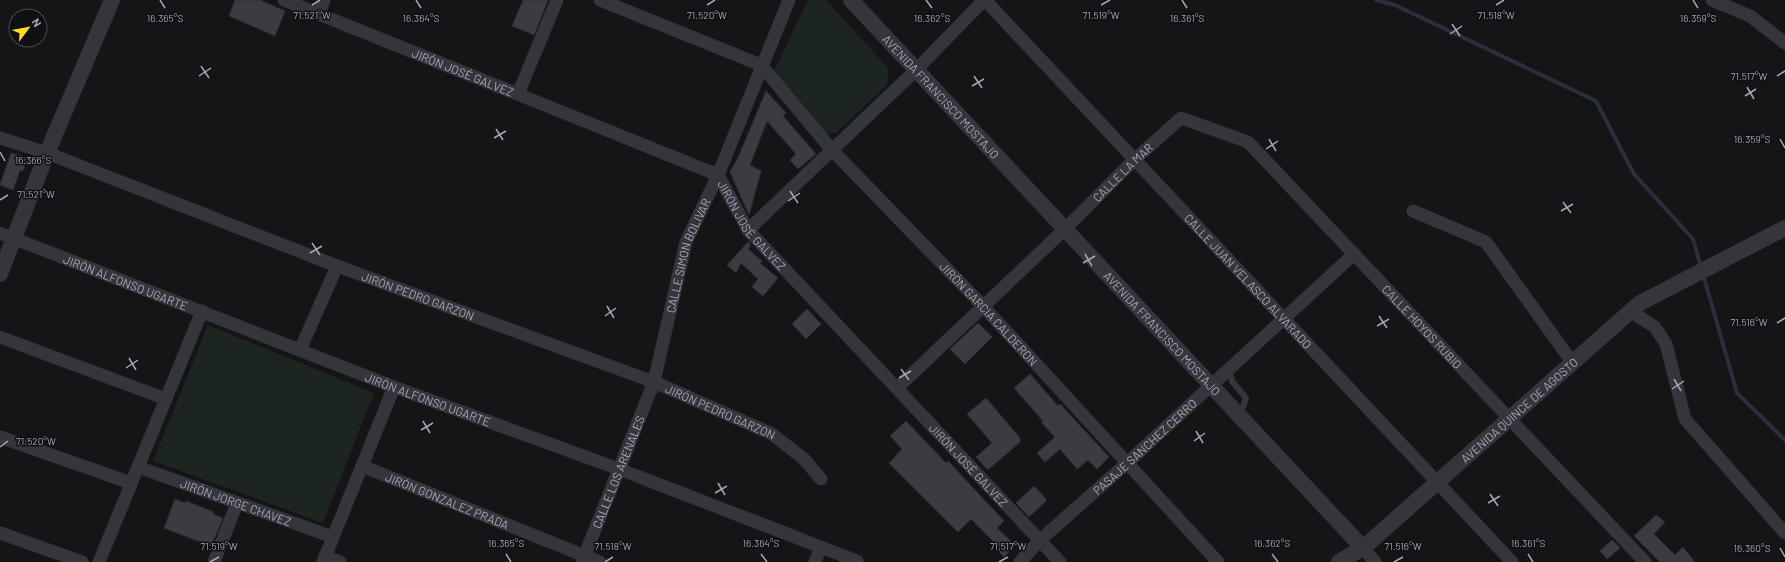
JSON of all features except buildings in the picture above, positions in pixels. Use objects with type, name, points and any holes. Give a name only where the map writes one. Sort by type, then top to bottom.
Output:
[{"type":"street","points":[[0,274],[7,235],[46,153],[112,0]]},
{"type":"street","name":"JIRÓN JOSÉ GALVEZ","points":[[284,0],[718,175],[748,230],[1060,562]]},
{"type":"street","points":[[319,14],[324,0]]},
{"type":"street","points":[[518,94],[557,0]]},
{"type":"street","points":[[600,0],[761,65]]},
{"type":"street","name":"CALLE SIMON BOLIVAR","points":[[654,382],[686,242],[718,175],[761,65],[789,0]]},
{"type":"street","name":"AVENIDA FRANCISCO MOSTAJO","points":[[851,0],[1240,416],[1358,555],[1375,562]]},
{"type":"street","points":[[748,230],[916,70],[985,0]]},
{"type":"street","name":"CALLE JUAN VELASCO ALVARADO","points":[[985,0],[1512,562]]},
{"type":"street","points":[[1712,0],[1750,16],[1785,43]]},
{"type":"street","name":"JIRÓN GARCIA CALDERON","points":[[761,65],[832,150],[983,306],[1218,562]]},
{"type":"street","name":"CALLE LA MAR","points":[[896,388],[1065,229],[1134,160],[1181,118]]},
{"type":"street","name":"CALLE HOYOS RUBIO","points":[[1181,118],[1248,142],[1645,562]]},
{"type":"street","name":"JIRÓN PEDRO GARZON","points":[[0,138],[46,153],[337,266],[654,382],[772,434],[804,459],[821,479]]},
{"type":"street","points":[[1413,211],[1486,242],[1572,362]]},
{"type":"street","name":"AVENIDA QUINCE DE AGOSTO","points":[[1339,562],[1358,555],[1437,482],[1640,303],[1785,228]]},
{"type":"street","name":"JIRÓN ALFONSO UGARTE","points":[[7,235],[394,387],[619,469],[857,561]]},
{"type":"street","name":"PASAJE SANCHEZ CERRO","points":[[1020,562],[1040,541],[1354,254]]},
{"type":"street","points":[[300,350],[337,266]]},
{"type":"street","points":[[1630,311],[1655,327],[1666,344],[1685,419],[1785,533]]},
{"type":"street","points":[[99,562],[202,312]]},
{"type":"street","points":[[0,337],[166,399]]},
{"type":"street","name":"CALLE LOS ARENALES","points":[[584,559],[654,382]]},
{"type":"street","points":[[340,562],[324,559],[394,387]]},
{"type":"street","points":[[0,437],[132,484]]},
{"type":"street","name":"JIRÓN GONZALEZ PRADA","points":[[362,466],[584,559],[600,562]]},
{"type":"street","name":"JIRÓN JORGE CHAVEZ","points":[[138,467],[333,537]]},
{"type":"street","points":[[214,562],[237,503]]},
{"type":"street","points":[[0,533],[82,562]]},
{"type":"street","points":[[815,562],[821,547]]},
{"type":"lane","points":[[1229,369],[1232,381],[1246,398],[1240,416]]},
{"type":"shaded area","points":[[808,0],[826,0],[889,69],[887,85],[836,133],[825,134],[773,73]]},
{"type":"shaded area","points":[[208,325],[374,393],[323,523],[153,461]]},
{"type":"waterway","points":[[1376,0],[1395,5],[1596,101],[1634,174],[1693,239],[1701,267]]},
{"type":"waterway","points":[[1703,274],[1737,393],[1785,440]]}]
